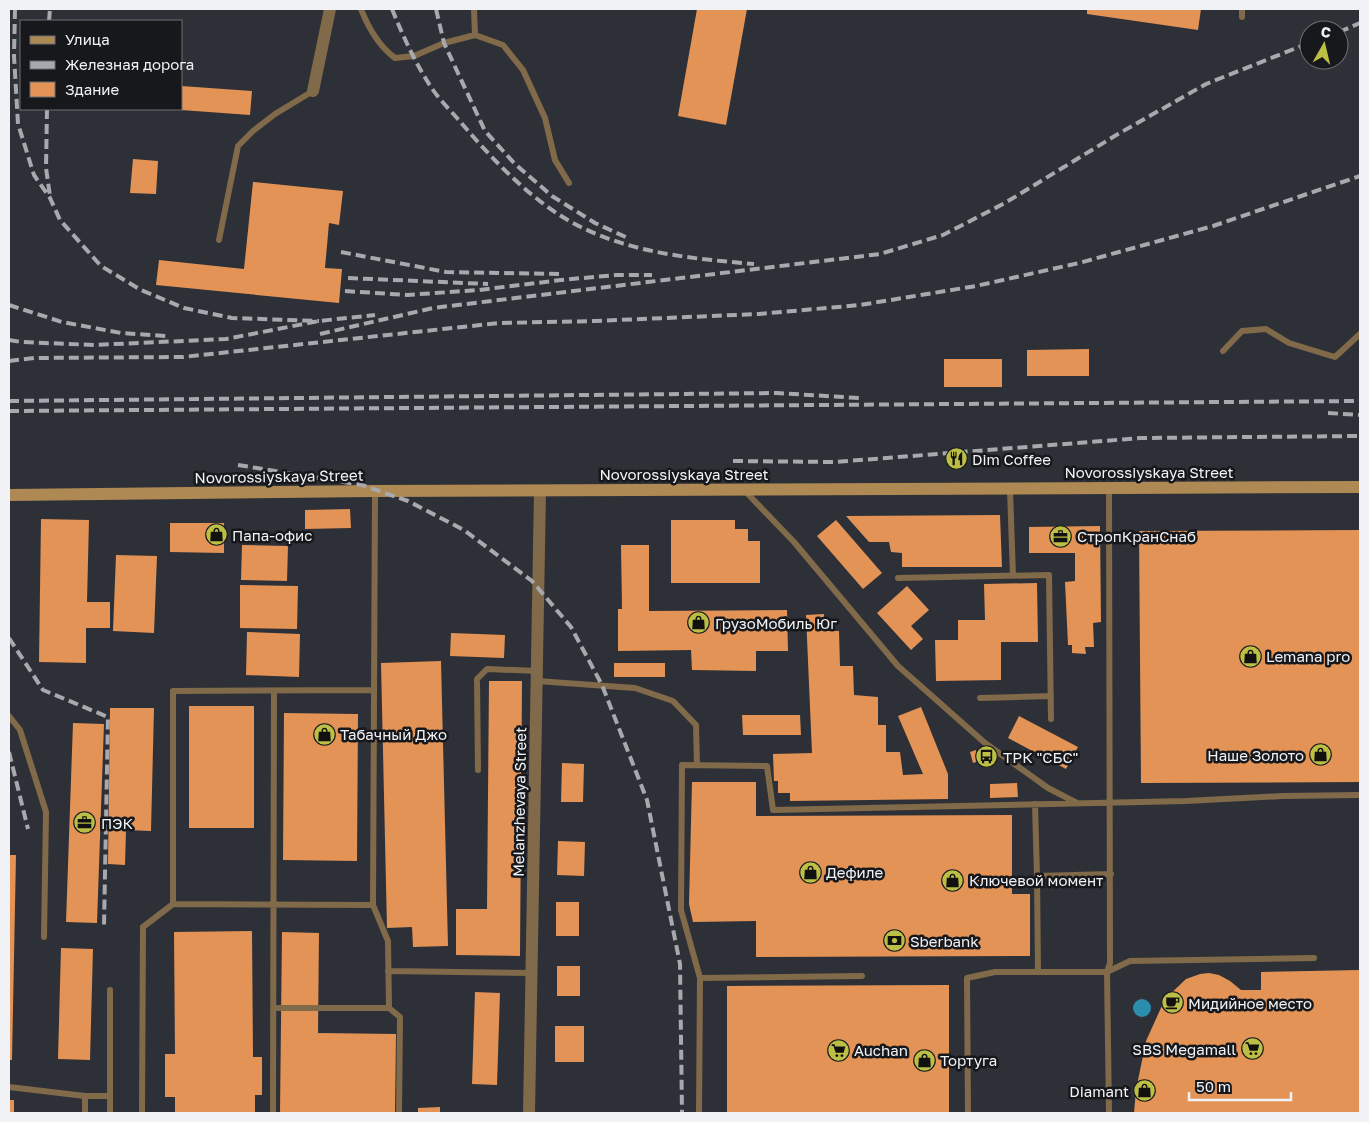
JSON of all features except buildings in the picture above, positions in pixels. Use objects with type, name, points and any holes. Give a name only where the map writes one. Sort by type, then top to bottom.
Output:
[{"type":"main road","name":"Novorossiyskaya Street","points":[[9,495],[375,491],[1010,490],[1360,487]]},
{"type":"street","points":[[314,91],[330,9]]},
{"type":"street","name":"Melanzhevaya Street","points":[[529,1113],[540,491]]},
{"type":"lane","points":[[361,9],[365,20],[385,51],[395,58],[414,56],[444,43],[475,35],[503,45],[523,70],[545,118],[555,160],[569,183]]},
{"type":"lane","points":[[474,9],[475,35]]},
{"type":"lane","points":[[1242,9],[1242,17]]},
{"type":"lane","points":[[219,240],[238,146],[253,131],[275,114],[314,91]]},
{"type":"lane","points":[[1223,351],[1242,330],[1266,329],[1289,343],[1335,357],[1360,334]]},
{"type":"lane","points":[[1109,489],[1111,874],[1110,964],[1107,972],[1109,1113]]},
{"type":"lane","points":[[744,490],[794,542],[898,666],[985,743],[1048,788],[1078,803]]},
{"type":"lane","points":[[1010,490],[1013,576]]},
{"type":"lane","points":[[375,491],[372,905],[388,941],[389,1008]]},
{"type":"lane","points":[[898,578],[1049,575],[1051,719]]},
{"type":"lane","points":[[478,770],[477,679],[486,669],[635,688],[673,701],[696,725],[697,765]]},
{"type":"lane","points":[[273,1113],[274,690]]},
{"type":"lane","points":[[173,904],[173,691],[373,690]]},
{"type":"lane","points":[[980,698],[1051,696]]},
{"type":"lane","points":[[9,716],[20,730],[46,812],[44,937]]},
{"type":"lane","points":[[699,1113],[700,978],[681,910],[682,765],[767,766],[773,810],[1186,801],[1360,794]]},
{"type":"lane","points":[[1035,804],[1038,971]]},
{"type":"lane","points":[[1037,876],[1111,874]]},
{"type":"lane","points":[[142,1113],[143,927],[173,904],[372,905]]},
{"type":"lane","points":[[968,1113],[967,978],[994,972],[1107,972],[1130,961],[1314,958]]},
{"type":"lane","points":[[388,971],[532,973]]},
{"type":"lane","points":[[700,978],[862,976]]},
{"type":"lane","points":[[110,990],[110,1113]]},
{"type":"lane","points":[[274,1008],[389,1008],[400,1018],[399,1113]]},
{"type":"lane","points":[[9,1087],[85,1096],[110,1096]]},
{"type":"lane","points":[[85,1096],[85,1113]]},
{"type":"water","points":[[1142,999],[1148,1002],[1151,1008],[1148,1014],[1142,1017],[1136,1014],[1133,1008],[1136,1002]]},
{"type":"railway","points":[[15,9],[14,56],[18,124],[34,175],[50,198],[60,220],[101,266],[141,290],[184,308],[232,318],[319,321]]},
{"type":"railway","points":[[49,20],[50,9]]},
{"type":"railway","points":[[392,9],[415,61],[436,94],[470,134],[500,165],[549,208],[585,229],[646,250],[711,260],[754,264]]},
{"type":"railway","points":[[436,9],[444,43],[485,131],[514,163],[552,196],[595,223],[630,239]]},
{"type":"railway","points":[[1349,28],[1360,23]]},
{"type":"railway","points":[[320,334],[433,308],[880,254],[943,235],[1005,203],[1118,134],[1206,84],[1299,47]]},
{"type":"railway","points":[[47,110],[46,168],[50,196]]},
{"type":"railway","points":[[9,361],[34,358],[183,357],[499,323],[759,314],[860,305],[976,286],[1079,263],[1213,226],[1360,176]]},
{"type":"railway","points":[[341,252],[446,272],[559,274]]},
{"type":"railway","points":[[345,291],[407,295],[479,290],[616,275],[652,275]]},
{"type":"railway","points":[[348,278],[488,284]]},
{"type":"railway","points":[[9,305],[62,322],[121,333],[166,336]]},
{"type":"railway","points":[[9,340],[94,345],[226,339],[319,321],[375,315]]},
{"type":"railway","points":[[9,401],[777,393],[859,398]]},
{"type":"railway","points":[[9,411],[1360,401]]},
{"type":"railway","points":[[1328,413],[1360,415]]},
{"type":"railway","points":[[733,461],[835,462],[1141,438],[1360,436]]},
{"type":"railway","points":[[238,465],[362,485],[408,501],[464,530],[532,581],[571,627],[602,685],[647,800],[680,964],[682,1113]]},
{"type":"railway","points":[[9,638],[43,690],[108,717],[104,926]]},
{"type":"railway","points":[[9,752],[28,829]]},
{"type":"place","name":"Dim Coffee","points":[[956,459]]},
{"type":"place","name":"Папа-офис","points":[[216,535]]},
{"type":"place","name":"СтропКранСнаб","points":[[1061,536]]},
{"type":"place","name":"ГрузоМобиль Юг","points":[[699,623]]},
{"type":"place","name":"Lemana pro","points":[[1250,656]]},
{"type":"place","name":"Табачный Джо","points":[[324,734]]},
{"type":"place","name":"Наше Золото","points":[[1320,755]]},
{"type":"place","name":"ТРК \"СБС\"","points":[[987,757]]},
{"type":"place","name":"ПЭК","points":[[85,823]]},
{"type":"place","name":"Дефиле","points":[[810,872]]},
{"type":"place","name":"Ключевой момент","points":[[953,880]]},
{"type":"place","name":"Sberbank","points":[[894,941]]},
{"type":"place","name":"Мидийное место","points":[[1172,1003]]},
{"type":"place","name":"SBS Megamall","points":[[1252,1049]]},
{"type":"place","name":"Auchan","points":[[838,1050]]},
{"type":"place","name":"Тортуга","points":[[924,1060]]},
{"type":"place","name":"Diamant","points":[[1145,1091]]}]
